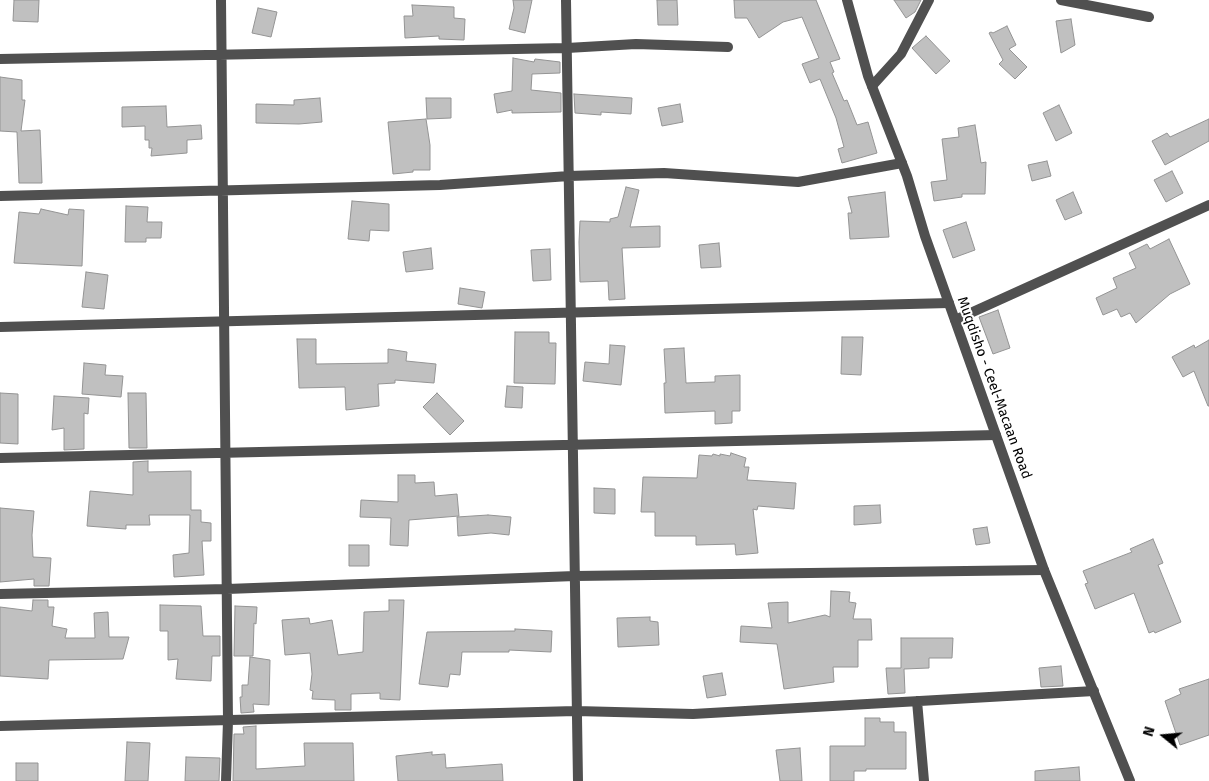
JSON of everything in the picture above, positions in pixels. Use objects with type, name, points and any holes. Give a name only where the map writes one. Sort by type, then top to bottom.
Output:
[{"type":"street","points":[[221,0],[228,721],[226,781]]},
{"type":"street","points":[[566,0],[578,781]]},
{"type":"street","name":"Muqdisho - Ceel-Macaan Road","points":[[847,0],[872,86],[902,163],[955,320],[1044,570],[1130,781]]},
{"type":"street","points":[[872,86],[901,54],[930,0]]},
{"type":"street","points":[[1061,0],[1149,17]]},
{"type":"street","points":[[0,59],[567,48],[636,44],[728,47]]},
{"type":"street","points":[[0,196],[440,186],[569,176],[664,173],[798,182],[902,163]]},
{"type":"street","points":[[955,320],[1209,205]]},
{"type":"street","points":[[0,327],[950,303]]},
{"type":"street","points":[[0,458],[996,435]]},
{"type":"street","points":[[0,594],[227,589],[575,576],[1044,570]]},
{"type":"street","points":[[0,726],[576,711],[693,714],[1094,691]]},
{"type":"street","points":[[917,701],[924,781]]},
{"type":"building","points":[[14,0],[39,0],[38,22],[13,21]]},
{"type":"building","points":[[513,0],[532,0],[525,33],[509,29],[514,8]]},
{"type":"building","points":[[657,0],[677,0],[678,25],[658,25]]},
{"type":"building","points":[[734,0],[816,0],[840,59],[830,62],[834,72],[832,73],[844,101],[847,100],[857,125],[868,122],[877,153],[842,163],[838,149],[844,147],[836,118],[820,79],[810,83],[802,64],[819,58],[802,17],[783,22],[759,38],[747,18],[735,18]]},
{"type":"building","points":[[894,0],[921,0],[915,12],[906,18]]},
{"type":"building","points":[[412,5],[454,7],[454,18],[465,19],[464,40],[439,39],[439,36],[405,38],[404,16],[413,16]]},
{"type":"building","points":[[258,8],[277,12],[271,37],[252,33]]},
{"type":"building","points":[[1071,19],[1075,45],[1061,53],[1056,21]]},
{"type":"building","points":[[1007,26],[1016,45],[1009,49],[1027,67],[1015,79],[999,64],[1003,60],[989,33]]},
{"type":"building","points":[[926,36],[950,61],[936,74],[912,48]]},
{"type":"building","points":[[513,58],[534,62],[535,59],[560,62],[560,73],[532,74],[531,90],[561,93],[561,112],[512,113],[512,110],[497,113],[494,94],[512,91]]},
{"type":"building","points":[[0,77],[22,80],[22,100],[25,100],[21,131],[40,130],[42,183],[19,183],[17,132],[0,131]]},
{"type":"building","points":[[574,94],[632,98],[631,114],[601,112],[601,115],[575,113]]},
{"type":"building","points":[[320,98],[322,122],[299,124],[256,123],[256,104],[294,105],[294,100]]},
{"type":"building","points":[[426,98],[451,98],[451,118],[427,119]]},
{"type":"building","points":[[680,104],[683,122],[662,126],[658,108]]},
{"type":"building","points":[[1059,105],[1072,133],[1056,141],[1043,113]]},
{"type":"building","points":[[166,106],[167,127],[201,125],[202,139],[187,140],[187,153],[151,156],[152,148],[149,148],[149,140],[145,140],[145,126],[122,127],[122,107]]},
{"type":"building","points":[[426,119],[430,145],[430,170],[413,170],[413,172],[393,174],[388,122]]},
{"type":"building","points":[[1209,119],[1209,141],[1165,165],[1152,141],[1167,133],[1170,137]]},
{"type":"building","points":[[975,125],[981,163],[986,162],[985,194],[962,194],[962,197],[934,201],[931,182],[947,180],[942,139],[959,137],[958,128]]},
{"type":"building","points":[[1047,161],[1051,176],[1032,181],[1028,165]]},
{"type":"building","points":[[1172,171],[1183,193],[1166,202],[1154,180]]},
{"type":"building","points":[[626,187],[639,190],[630,227],[660,226],[660,247],[622,248],[625,299],[609,300],[608,281],[580,282],[580,221],[610,222],[610,219],[618,217]]},
{"type":"building","points":[[885,192],[889,237],[850,239],[848,213],[852,213],[848,197]]},
{"type":"building","points":[[1073,192],[1082,213],[1065,220],[1056,200]]},
{"type":"building","points":[[352,201],[389,204],[389,231],[370,230],[369,241],[348,239]]},
{"type":"building","points":[[126,206],[148,207],[147,222],[162,222],[161,238],[146,238],[146,242],[125,242]]},
{"type":"building","points":[[41,209],[68,215],[69,209],[84,210],[82,266],[14,263],[19,212],[39,214]]},
{"type":"building","points":[[966,222],[975,250],[953,258],[943,230]]},
{"type":"building","points":[[1169,239],[1190,284],[1170,294],[1136,323],[1130,313],[1121,317],[1117,309],[1103,315],[1096,298],[1117,288],[1113,278],[1136,268],[1129,253],[1147,244],[1150,249]]},
{"type":"building","points":[[719,243],[721,267],[701,268],[699,245]]},
{"type":"building","points":[[431,248],[433,269],[406,272],[403,252]]},
{"type":"building","points":[[550,249],[551,280],[533,281],[531,250]]},
{"type":"building","points":[[86,272],[108,275],[104,309],[82,307]]},
{"type":"building","points":[[460,288],[485,292],[482,308],[458,304]]},
{"type":"building","points":[[998,310],[1010,348],[993,354],[979,317]]},
{"type":"building","points":[[515,332],[549,332],[549,343],[556,343],[555,384],[514,383]]},
{"type":"building","points":[[842,337],[863,337],[861,375],[841,374]]},
{"type":"building","points":[[297,339],[316,339],[316,364],[388,363],[388,349],[407,352],[406,361],[436,364],[434,383],[395,380],[395,383],[378,384],[379,406],[346,410],[345,387],[299,388]]},
{"type":"building","points":[[1209,340],[1208,406],[1194,371],[1183,377],[1172,357],[1194,345],[1195,348]]},
{"type":"building","points":[[610,345],[625,346],[621,385],[583,381],[585,362],[609,364]]},
{"type":"building","points":[[684,348],[686,383],[715,382],[715,376],[740,375],[740,411],[732,411],[732,423],[715,424],[715,411],[665,413],[664,349]]},
{"type":"building","points":[[84,363],[106,365],[105,375],[123,376],[121,397],[82,394]]},
{"type":"building","points":[[507,386],[523,387],[522,408],[505,407]]},
{"type":"building","points":[[0,393],[18,394],[18,444],[0,443]]},
{"type":"building","points":[[128,393],[146,393],[147,448],[129,448]]},
{"type":"building","points":[[437,393],[464,421],[450,435],[423,407]]},
{"type":"building","points":[[54,396],[89,398],[88,414],[84,413],[84,449],[64,450],[64,428],[52,430]]},
{"type":"building","points":[[731,453],[746,458],[744,467],[749,467],[747,480],[796,483],[794,509],[758,506],[757,510],[753,509],[758,553],[736,555],[735,544],[696,545],[696,536],[655,536],[655,512],[641,512],[643,477],[697,478],[699,455],[712,456],[713,454],[720,456],[720,454],[730,456]]},
{"type":"building","points":[[148,461],[148,472],[191,471],[191,510],[201,510],[201,522],[211,523],[211,541],[202,541],[204,575],[174,577],[173,555],[189,553],[190,515],[149,515],[150,525],[126,525],[126,529],[87,526],[90,491],[133,495],[133,462]]},
{"type":"building","points":[[398,475],[415,475],[415,483],[434,482],[435,496],[457,494],[459,516],[409,520],[408,546],[390,545],[391,518],[360,517],[361,500],[398,502]]},
{"type":"building","points":[[594,488],[615,489],[615,514],[594,513]]},
{"type":"building","points":[[880,505],[881,523],[854,525],[854,506]]},
{"type":"building","points":[[0,508],[34,511],[33,557],[51,558],[49,586],[34,586],[34,579],[0,582]]},
{"type":"building","points":[[488,515],[511,517],[509,535],[491,533],[458,536],[457,517]]},
{"type":"building","points":[[987,527],[990,543],[976,545],[973,529]]},
{"type":"building","points":[[1153,539],[1163,563],[1158,565],[1181,622],[1155,633],[1154,631],[1149,633],[1134,593],[1095,609],[1085,584],[1088,583],[1083,571],[1132,552],[1130,549]]},
{"type":"building","points":[[349,545],[369,545],[369,566],[349,566]]},
{"type":"building","points":[[831,591],[850,592],[849,602],[856,603],[853,619],[871,619],[872,640],[858,640],[858,667],[833,667],[834,682],[784,689],[777,644],[740,642],[741,626],[772,628],[768,603],[788,602],[788,623],[825,615],[830,617]]},
{"type":"building","points":[[33,600],[48,600],[48,607],[54,607],[52,626],[67,629],[65,638],[95,638],[94,613],[108,612],[109,637],[129,637],[123,659],[49,660],[48,679],[0,676],[0,607],[32,611]]},
{"type":"building","points":[[389,600],[404,600],[400,700],[380,699],[380,693],[351,694],[351,710],[335,710],[335,700],[312,699],[313,691],[310,690],[312,674],[310,653],[285,655],[282,620],[309,618],[310,624],[332,620],[338,655],[363,652],[364,612],[389,611]]},
{"type":"building","points":[[160,605],[201,606],[203,636],[220,636],[220,656],[212,656],[211,681],[176,679],[178,659],[168,660],[168,631],[160,631]]},
{"type":"building","points":[[235,606],[257,607],[256,624],[254,623],[253,656],[234,656]]},
{"type":"building","points":[[650,617],[650,621],[658,622],[659,645],[618,647],[617,618]]},
{"type":"building","points":[[515,629],[552,631],[551,652],[509,650],[509,652],[462,652],[460,675],[450,674],[448,687],[419,684],[427,632],[515,631]]},
{"type":"building","points":[[901,638],[953,638],[952,658],[929,658],[929,668],[904,669],[905,693],[888,694],[886,668],[901,668]]},
{"type":"building","points":[[250,657],[270,660],[269,705],[253,704],[254,712],[241,713],[240,697],[242,697],[242,685],[248,685]]},
{"type":"building","points":[[1061,666],[1063,686],[1041,687],[1039,668]]},
{"type":"building","points":[[722,673],[726,695],[707,698],[703,676]]},
{"type":"building","points":[[1209,679],[1209,735],[1180,745],[1165,701],[1181,694],[1179,689]]},
{"type":"building","points":[[865,718],[880,718],[880,722],[894,722],[894,732],[906,732],[906,769],[866,769],[866,771],[854,771],[854,781],[830,781],[830,746],[865,746]]},
{"type":"building","points":[[256,726],[256,769],[305,766],[304,743],[353,743],[354,781],[233,781],[234,734],[244,734],[243,727]]},
{"type":"building","points":[[127,742],[150,743],[148,781],[125,781]]},
{"type":"building","points":[[800,748],[802,781],[780,781],[776,750]]},
{"type":"building","points":[[432,752],[432,755],[445,754],[446,768],[502,764],[503,781],[398,781],[396,756]]},
{"type":"building","points":[[186,757],[220,758],[219,781],[185,781]]},
{"type":"building","points":[[16,763],[38,763],[38,781],[16,781]]},
{"type":"building","points":[[1079,767],[1080,781],[1035,781],[1035,771]]}]
